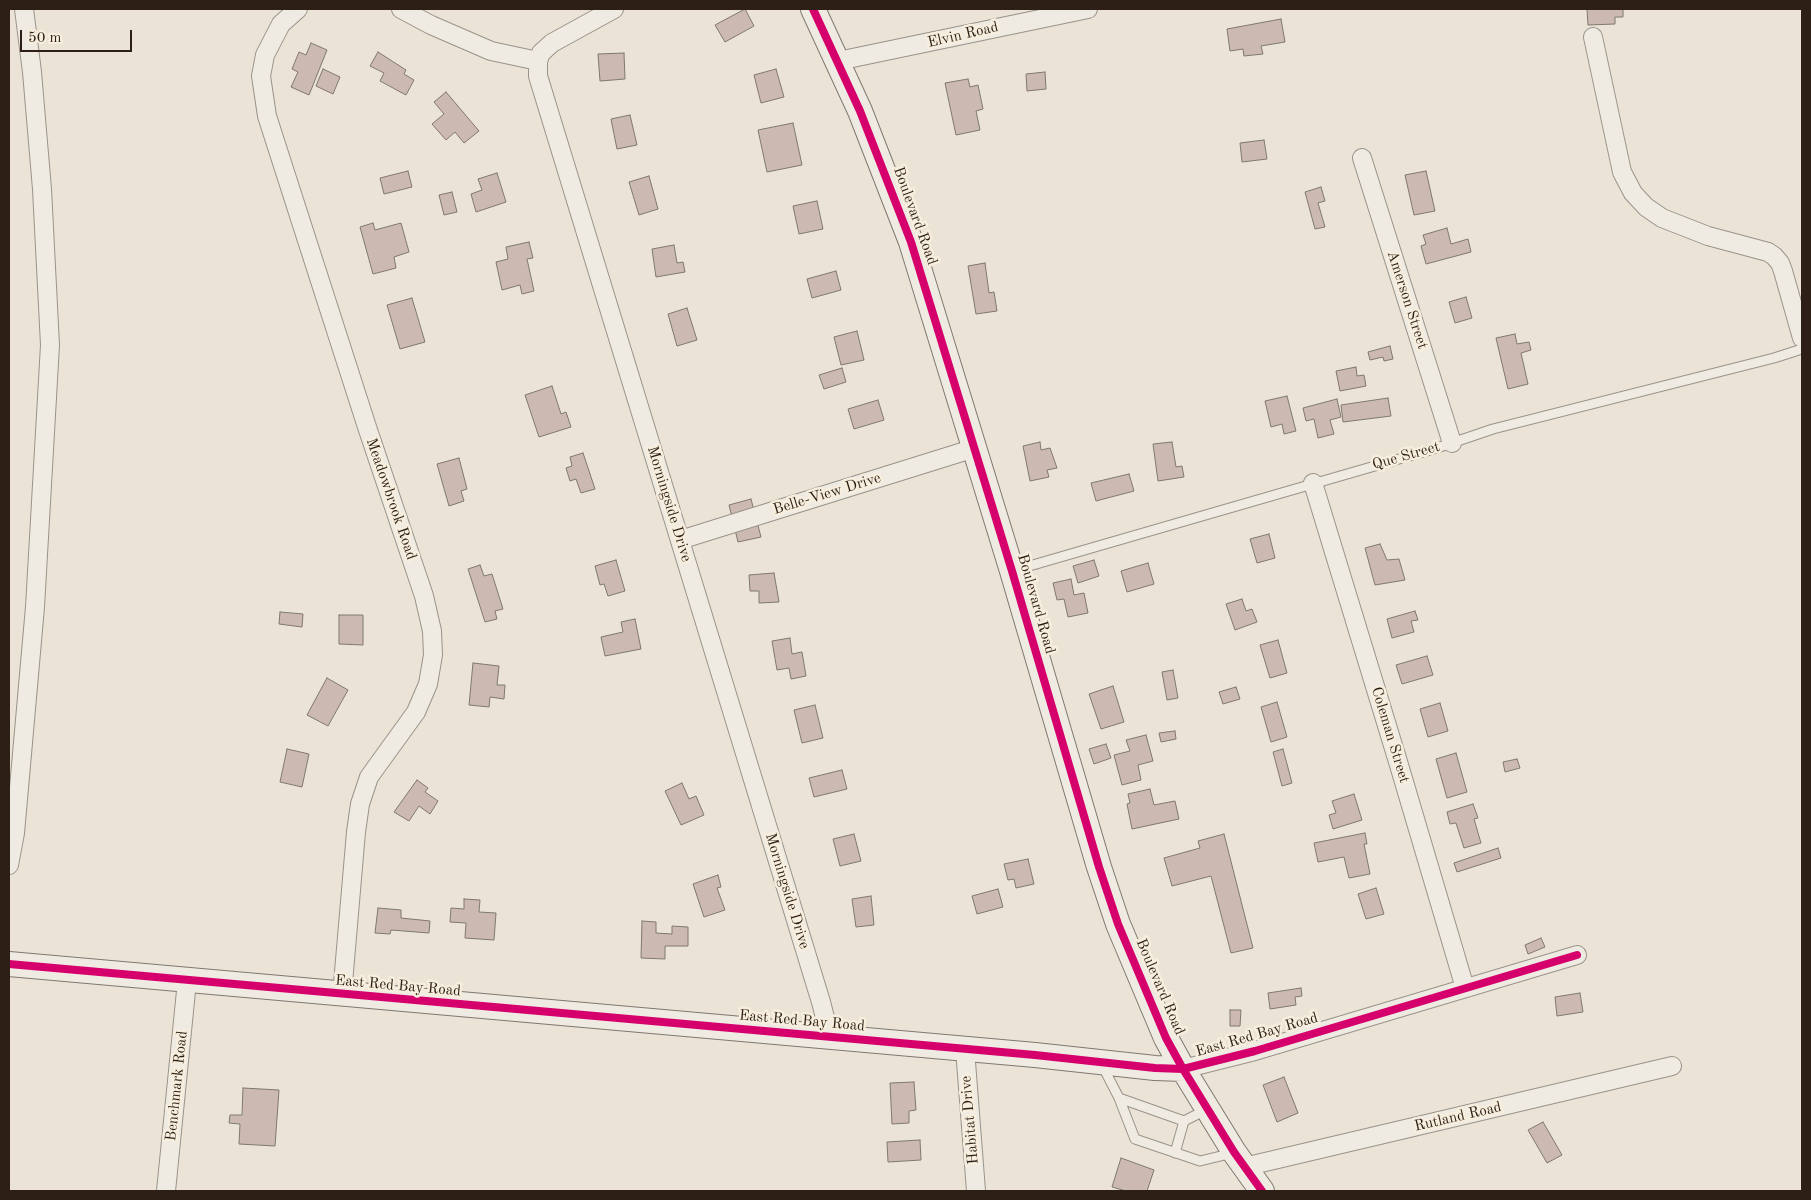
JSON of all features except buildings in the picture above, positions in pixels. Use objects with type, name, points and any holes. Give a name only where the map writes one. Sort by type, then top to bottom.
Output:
[{"type":"street","points":[[9,865],[16,833],[34,617],[50,345],[41,179],[32,72],[24,9]]},
{"type":"street","name":"Meadowbrook Road","points":[[298,9],[281,24],[265,55],[261,76],[267,116],[367,428],[424,596],[432,631],[433,655],[428,684],[411,720],[369,777],[360,804],[342,994]]},
{"type":"street","points":[[401,9],[431,25],[491,51],[538,61],[541,53],[552,43],[614,9]]},
{"type":"street","name":"Boulevard Road","points":[[813,9],[868,129],[911,242],[1012,571],[1099,867],[1118,924],[1166,1038],[1207,1110],[1239,1160],[1262,1191]]},
{"type":"street","name":"Elvin Road","points":[[838,61],[1088,9]]},
{"type":"street","points":[[1593,37],[1615,146],[1622,172],[1634,193],[1646,207],[1662,218],[1708,236],[1768,252],[1774,256],[1780,263],[1783,271],[1802,338]]},
{"type":"street","name":"Morningside Drive","points":[[538,61],[538,76],[821,1002],[830,1037]]},
{"type":"street","name":"Amerson Street","points":[[1362,158],[1452,443]]},
{"type":"street","name":"Belle-View Drive","points":[[680,540],[975,448]]},
{"type":"street","name":"Coleman Street","points":[[1313,483],[1400,765],[1465,988]]},
{"type":"street","name":"East Red Bay Road","points":[[9,964],[1183,1069],[1255,1051],[1578,955]]},
{"type":"street","name":"Benchmark Road","points":[[166,1191],[187,981]]},
{"type":"street","name":"Habitat Drive","points":[[965,1049],[976,1191]]},
{"type":"street","name":"Rutland Road","points":[[1239,1160],[1672,1066]]},
{"type":"lane","name":"Que Street","points":[[1012,571],[1560,411],[1774,358],[1802,349]]},
{"type":"lane","points":[[1101,1062],[1119,1098],[1135,1139],[1200,1161],[1239,1160]]},
{"type":"lane","points":[[1119,1098],[1184,1121],[1207,1110]]},
{"type":"lane","points":[[1175,1153],[1184,1121]]},
{"type":"cycle path","points":[[813,9],[860,111],[911,242],[1012,571],[1099,867],[1118,924],[1166,1038],[1234,1152],[1262,1191]]},
{"type":"cycle path","points":[[9,964],[1183,1069],[1255,1051],[1577,955]]}]
